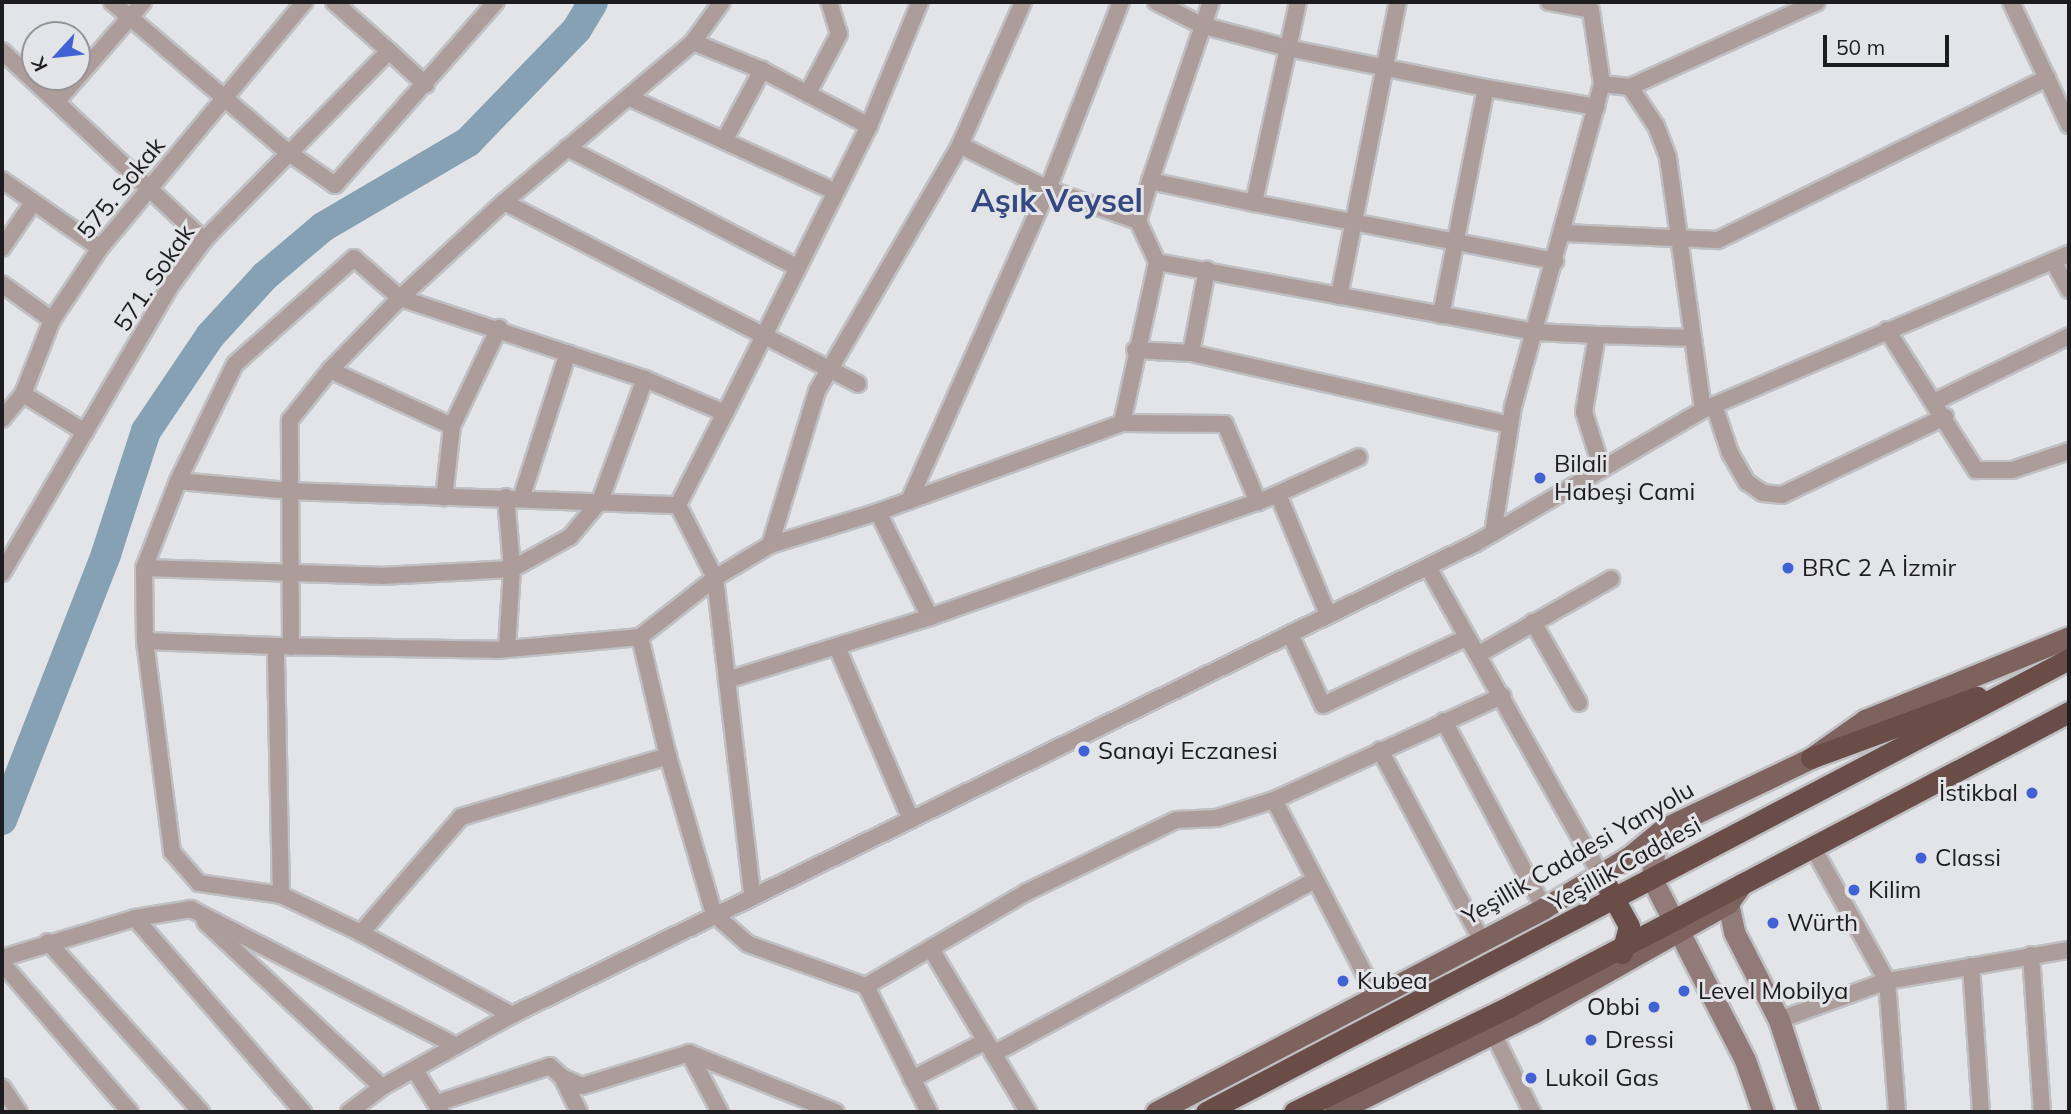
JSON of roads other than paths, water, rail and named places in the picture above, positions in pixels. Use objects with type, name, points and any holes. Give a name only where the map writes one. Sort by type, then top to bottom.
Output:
[{"type":"highway","name":"Yeşillik Caddesi","points":[[1206,1112],[2069,659]]},
{"type":"highway","points":[[1811,758],[1967,698],[2000,695]]},
{"type":"highway","points":[[1294,1112],[1626,944],[1675,925],[1743,883],[2069,712]]},
{"type":"highway","points":[[1601,875],[1629,926],[1626,944],[1618,964]]},
{"type":"main road","name":"Yeşillik Caddesi Yanyolu","points":[[1156,1112],[1544,908],[1601,875],[1663,828],[1811,758],[1865,720],[1910,698],[2069,637]]},
{"type":"main road","points":[[1663,828],[1654,852],[1652,879],[1745,1060],[1763,1112]]},
{"type":"main road","points":[[1335,1112],[1493,1033],[1618,964],[1675,925],[1728,903],[1743,883]]},
{"type":"main road","points":[[1728,903],[1734,932],[1779,1020],[1809,1112]]},
{"type":"street","points":[[112,2],[289,153],[335,185],[426,85],[496,2]]},
{"type":"street","points":[[57,100],[143,2]]},
{"type":"street","name":"575. Sokak","points":[[2,419],[23,394],[52,320],[100,248],[304,2]]},
{"type":"street","points":[[334,2],[426,85]]},
{"type":"street","points":[[281,895],[283,646],[289,573],[290,420],[330,370],[400,298],[504,202],[693,42],[722,2]]},
{"type":"street","points":[[808,93],[839,34],[829,2]]},
{"type":"street","points":[[678,505],[869,126],[920,2]]},
{"type":"street","points":[[770,545],[817,391],[828,367],[960,145],[1023,2]]},
{"type":"street","points":[[909,501],[1048,189],[1121,2]]},
{"type":"street","points":[[1156,2],[1202,25],[1288,48],[1384,69],[1596,107]]},
{"type":"street","points":[[1122,423],[1135,350],[1157,262],[1138,221],[1211,2]]},
{"type":"street","points":[[1254,203],[1298,2]]},
{"type":"street","points":[[1339,296],[1398,2]]},
{"type":"street","points":[[1493,533],[1510,425],[1564,233],[1602,84],[1592,6],[1549,2]]},
{"type":"street","points":[[1602,84],[1630,87],[1816,2]]},
{"type":"street","points":[[2011,2],[2069,125]]},
{"type":"street","points":[[693,42],[762,70],[869,126]]},
{"type":"street","points":[[2,51],[204,240]]},
{"type":"street","name":"571. Sokak","points":[[2,573],[171,285],[204,240],[389,51]]},
{"type":"street","points":[[724,141],[762,70]]},
{"type":"street","points":[[1564,233],[1677,241],[1718,240],[2047,78]]},
{"type":"street","points":[[1630,87],[1656,126],[1668,157],[1677,241],[1692,338],[1709,408],[1747,482],[1763,493],[1782,495],[1945,417]]},
{"type":"street","points":[[1441,315],[1486,88]]},
{"type":"street","points":[[630,98],[836,192]]},
{"type":"street","points":[[960,145],[1048,189],[1138,221]]},
{"type":"street","points":[[567,148],[797,267]]},
{"type":"street","points":[[2,180],[32,204],[100,248]]},
{"type":"street","points":[[1150,181],[1555,261]]},
{"type":"street","points":[[504,202],[858,384]]},
{"type":"street","points":[[2,248],[32,204]]},
{"type":"street","points":[[349,241],[354,258],[400,298],[499,328],[645,379],[725,413]]},
{"type":"street","points":[[349,1112],[382,1087],[416,1072],[512,1015],[752,895],[1428,567],[1493,533],[1709,408],[2069,254]]},
{"type":"street","points":[[354,258],[235,364],[178,481],[144,568],[145,641],[172,852],[199,883],[281,895],[361,933],[512,1015]]},
{"type":"street","points":[[2053,261],[2069,290]]},
{"type":"street","points":[[1157,262],[1535,332],[1692,338]]},
{"type":"street","points":[[1191,353],[1207,270]]},
{"type":"street","points":[[2,284],[52,320]]},
{"type":"street","points":[[444,498],[452,426],[499,328]]},
{"type":"street","points":[[1887,330],[1936,401],[1976,470],[2012,470],[2069,451]]},
{"type":"street","points":[[1597,334],[1584,412],[1602,469]]},
{"type":"street","points":[[1936,401],[2069,336]]},
{"type":"street","points":[[1135,350],[1191,353],[1510,425]]},
{"type":"street","points":[[507,649],[513,498],[568,353]]},
{"type":"street","points":[[330,370],[452,426]]},
{"type":"street","points":[[144,568],[381,576],[512,569],[570,537],[600,501],[645,379]]},
{"type":"street","points":[[23,394],[85,432]]},
{"type":"street","points":[[145,641],[507,649],[640,636],[715,578],[770,545],[878,512],[1122,423],[1225,424],[1258,502]]},
{"type":"street","points":[[727,680],[930,617],[1258,502],[1359,457]]},
{"type":"street","points":[[178,481],[289,491],[678,505]]},
{"type":"street","points":[[1278,494],[1328,615]]},
{"type":"street","points":[[678,505],[715,578],[752,895]]},
{"type":"street","points":[[878,512],[930,617]]},
{"type":"street","points":[[1428,567],[1601,875]]},
{"type":"street","points":[[1479,654],[1611,579]]},
{"type":"street","points":[[1533,622],[1579,703]]},
{"type":"street","points":[[1290,634],[1323,705],[1466,638]]},
{"type":"street","points":[[640,636],[668,756],[714,914],[748,944],[866,986],[929,1112]]},
{"type":"street","points":[[837,647],[911,820]]},
{"type":"street","points":[[866,986],[1027,892],[1176,820],[1217,818],[1274,800],[1502,696]]},
{"type":"street","points":[[1444,721],[1544,908]]},
{"type":"street","points":[[1380,750],[1482,941]]},
{"type":"street","points":[[361,933],[461,817],[668,756]]},
{"type":"street","points":[[1274,800],[1376,996]]},
{"type":"street","points":[[1812,846],[1887,981],[1897,1112]]},
{"type":"street","points":[[912,1079],[989,1047],[1315,880]]},
{"type":"street","points":[[191,909],[382,1087]]},
{"type":"street","points":[[130,1112],[2,961],[48,942],[135,918],[191,909],[456,1046]]},
{"type":"street","points":[[135,918],[303,1112]]},
{"type":"street","points":[[48,942],[201,1112]]},
{"type":"street","points":[[931,948],[1028,1112]]},
{"type":"street","points":[[1779,1020],[1887,981],[2069,950]]},
{"type":"street","points":[[2031,955],[2042,1112]]},
{"type":"street","points":[[1971,966],[1981,1112]]},
{"type":"street","points":[[1493,1033],[1532,1112]]},
{"type":"street","points":[[416,1072],[439,1108],[550,1066],[562,1077],[582,1086],[689,1053],[836,1112]]},
{"type":"street","points":[[689,1053],[720,1112]]},
{"type":"street","points":[[562,1077],[579,1112]]},
{"type":"street","points":[[2,1087],[19,1112]]},
{"type":"waterway","points":[[2,820],[106,554],[146,431],[210,336],[265,276],[323,227],[468,142],[577,29],[593,2]]},
{"type":"place","name":"Bilali Habeşi Cami","points":[[1540,478]]},
{"type":"place","name":"BRC 2 A İzmir","points":[[1788,568]]},
{"type":"place","name":"Sanayi Eczanesi","points":[[1084,751]]},
{"type":"place","name":"İstikbal","points":[[2032,793]]},
{"type":"place","name":"Classi","points":[[1921,858]]},
{"type":"place","name":"Kilim","points":[[1854,890]]},
{"type":"place","name":"Würth","points":[[1773,923]]},
{"type":"place","name":"Kubea","points":[[1343,981]]},
{"type":"place","name":"Level Mobilya","points":[[1684,991]]},
{"type":"place","name":"Obbi","points":[[1654,1007]]},
{"type":"place","name":"Dressi","points":[[1591,1040]]},
{"type":"place","name":"Lukoil Gas","points":[[1531,1078]]},
{"type":"district","name":"Aşık Veysel","points":[[1057,200]]}]
